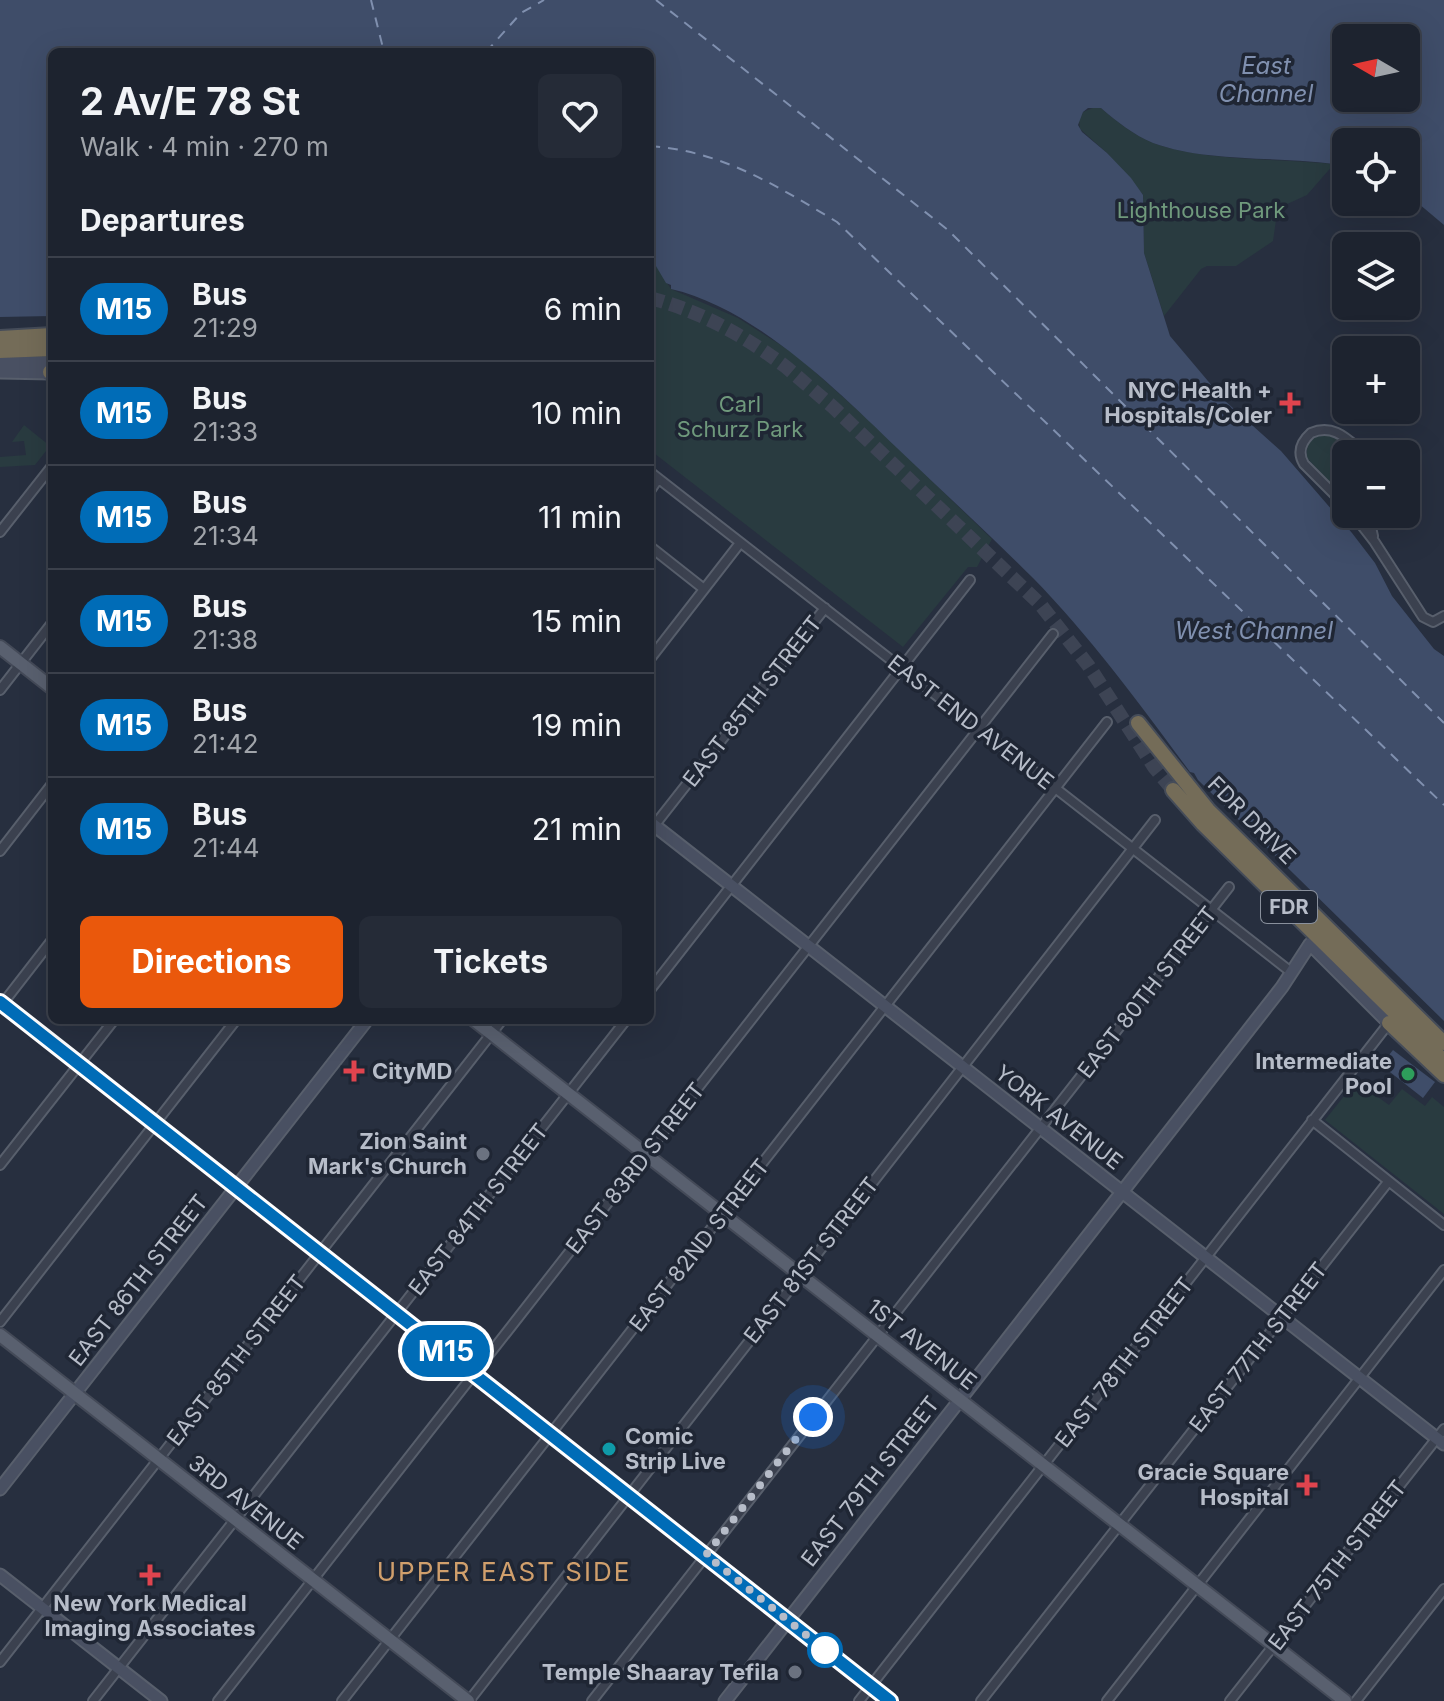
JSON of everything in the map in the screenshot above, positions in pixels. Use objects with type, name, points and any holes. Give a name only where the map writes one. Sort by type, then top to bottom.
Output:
[{"type":"highway","points":[[0,338],[48,335]]},
{"type":"highway","points":[[2,366],[48,350]]},
{"type":"highway","name":"FDR DRIVE","points":[[1138,723],[1208,810],[1444,1043]]},
{"type":"highway","name":"FDR DRIVE","points":[[1173,790],[1203,824],[1444,1061]]},
{"type":"highway","points":[[1389,1023],[1444,1075]]},
{"type":"main road","points":[[2,366],[48,370]]},
{"type":"main road","points":[[0,647],[48,685]]},
{"type":"main road","name":"YORK AVENUE","points":[[654,827],[1281,1318],[1442,1437]]},
{"type":"main road","name":"EAST 79TH STREET","points":[[725,1701],[1122,1192],[1310,944],[1389,1023]]},
{"type":"main road","points":[[1,1005],[321,1252],[890,1701]]},
{"type":"main road","name":"EAST 86TH STREET","points":[[0,1489],[364,1024]]},
{"type":"main road","name":"1ST AVENUE","points":[[480,1024],[1345,1701]]},
{"type":"main road","name":"3RD AVENUE","points":[[0,1335],[468,1701]]},
{"type":"main road","points":[[0,1575],[161,1701]]},
{"type":"street","points":[[1332,490],[1302,461],[1300,453],[1303,442],[1314,432],[1329,430],[1348,440]]},
{"type":"street","points":[[0,532],[48,471]]},
{"type":"street","name":"EAST END AVENUE","points":[[654,476],[1291,972]]},
{"type":"street","points":[[654,485],[658,479]]},
{"type":"street","points":[[1364,528],[1421,615],[1431,622],[1444,616]]},
{"type":"street","points":[[1371,528],[1374,541]]},
{"type":"street","points":[[654,654],[740,543]]},
{"type":"street","points":[[654,550],[704,589]]},
{"type":"street","points":[[654,985],[970,580]]},
{"type":"street","name":"EAST 85TH STREET","points":[[654,823],[825,608]]},
{"type":"street","points":[[0,690],[48,628]]},
{"type":"street","name":"EAST 83RD STREET","points":[[218,1701],[1053,634]]},
{"type":"street","name":"EAST 82ND STREET","points":[[342,1701],[1107,722]]},
{"type":"street","points":[[0,851],[48,789]]},
{"type":"street","name":"EAST 81ST STREET","points":[[468,1701],[1155,820]]},
{"type":"street","name":"EAST 80TH STREET","points":[[592,1701],[1229,887]]},
{"type":"street","points":[[1,1005],[48,945]]},
{"type":"street","name":"EAST 78TH STREET","points":[[859,1701],[1389,1023]]},
{"type":"street","points":[[0,1165],[111,1024]]},
{"type":"street","points":[[0,1322],[233,1024]]},
{"type":"street","name":"EAST 85TH STREET","points":[[0,1662],[499,1024]]},
{"type":"street","name":"EAST 84TH STREET","points":[[93,1701],[623,1024]]},
{"type":"street","points":[[1312,1120],[1444,1225]]},
{"type":"street","name":"EAST 77TH STREET","points":[[981,1701],[1388,1182]]},
{"type":"street","points":[[1107,1701],[1444,1270]]},
{"type":"street","name":"EAST 75TH STREET","points":[[1230,1701],[1442,1437]]},
{"type":"street","points":[[1356,1701],[1444,1589]]},
{"type":"green space","name":"Lighthouse Park","points":[[1101,108],[1139,136],[1174,149],[1219,156],[1332,164],[1332,166],[1307,195],[1285,205],[1277,213],[1273,241],[1236,266],[1207,266],[1201,269],[1164,316],[1144,253],[1143,195],[1107,153],[1080,129],[1083,112]]},
{"type":"green space","name":"Carl Schurz Park","points":[[654,262],[671,289],[738,318],[795,354],[872,423],[992,539],[977,567],[968,567],[903,647],[654,453]]},
{"type":"green space","points":[[24,425],[48,444],[48,449],[35,465],[0,467],[0,457],[26,455],[24,441],[12,442]]},
{"type":"green space","points":[[1319,434],[1333,434],[1343,440],[1332,440],[1332,485],[1306,457],[1308,443]]},
{"type":"green space","points":[[1356,1081],[1389,1105],[1402,1089],[1425,1106],[1432,1097],[1444,1107],[1444,1214],[1325,1120]]},
{"type":"water","points":[[0,0],[1444,0],[1444,225],[1420,205],[1420,128],[1332,128],[1332,164],[1223,157],[1175,150],[1139,136],[1101,108],[1088,108],[1078,125],[1131,178],[1143,195],[1144,253],[1170,336],[1224,400],[1281,451],[1332,510],[1332,528],[1348,528],[1352,533],[1375,563],[1392,596],[1434,649],[1444,656],[1444,1021],[1190,772],[1075,624],[1000,545],[821,377],[792,354],[733,314],[671,289],[671,285],[666,283],[654,263],[654,48],[48,48],[48,316],[0,317]]},
{"type":"water","name":"Intermediate Pool","points":[[1393,1050],[1435,1082],[1423,1098],[1381,1065]]},
{"type":"ferry route","points":[[371,0],[383,48]]},
{"type":"ferry route","points":[[490,48],[521,13],[544,0]]},
{"type":"ferry route","points":[[656,0],[948,230],[1444,723]]},
{"type":"ferry route","points":[[654,146],[701,155],[748,172],[837,222],[1444,805]]},
{"type":"tunnel","points":[[654,299],[704,317],[738,335],[786,367],[833,407],[1040,604],[1088,665],[1154,767],[1173,790]]},
{"type":"bus line","name":"M15","points":[[0,1002],[890,1701]]},
{"type":"place","name":"NYC Health + Hospitals/Coler","points":[[1290,403]]},
{"type":"place","name":"CityMD","points":[[354,1071]]},
{"type":"place","name":"Intermediate Pool","points":[[1408,1074]]},
{"type":"place","name":"Zion Saint Mark's Church","points":[[483,1154]]},
{"type":"place","name":"Comic Strip Live","points":[[609,1449]]},
{"type":"place","name":"Gracie Square Hospital","points":[[1307,1485]]},
{"type":"place","name":"New York Medical Imaging Associates","points":[[150,1575]]},
{"type":"place","name":"Temple Shaaray Tefila","points":[[795,1672]]},
{"type":"district","name":"UPPER EAST SIDE","points":[[504,1571]]},
{"type":"route","points":[[813,1417],[706,1555],[825,1650]]},
{"type":"water label","name":"East Channel","points":[[1266,79]]},
{"type":"water label","name":"West Channel","points":[[1254,630]]}]
